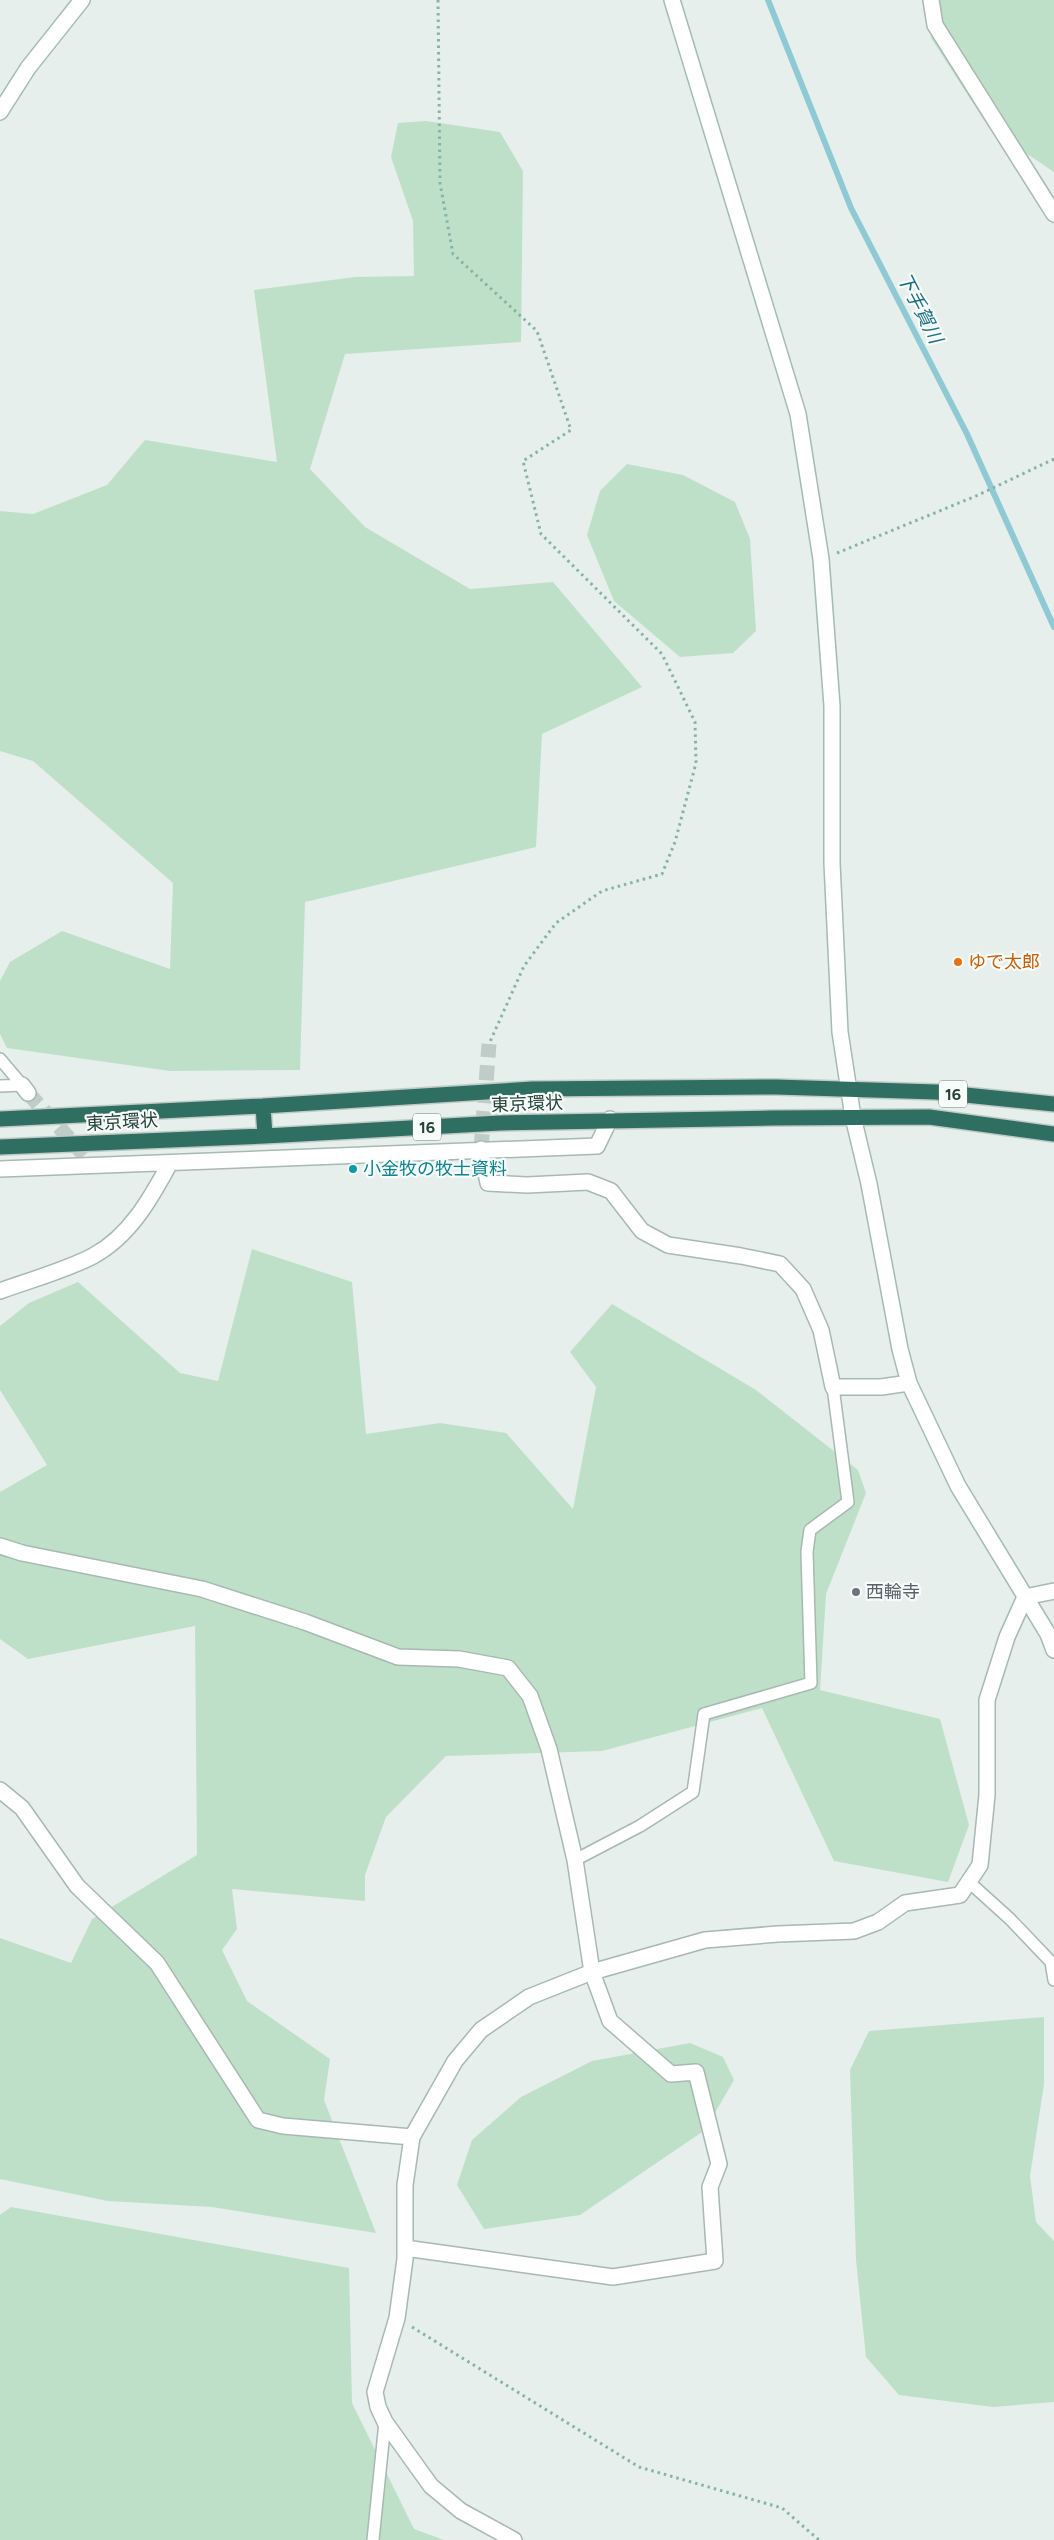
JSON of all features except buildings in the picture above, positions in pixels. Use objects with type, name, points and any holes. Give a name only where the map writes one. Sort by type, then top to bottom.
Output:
[{"type":"highway","name":"東京環状","points":[[0,1119],[263,1106],[532,1089],[776,1087],[851,1091],[936,1092],[1054,1104]]},
{"type":"highway","points":[[263,1106],[265,1136]]},
{"type":"highway","name":"東京環状","points":[[0,1147],[610,1120],[853,1117],[929,1117],[1054,1134]]},
{"type":"street","points":[[0,112],[28,68],[82,0]]},
{"type":"street","points":[[672,0],[798,414],[821,560],[832,706],[832,864],[840,1032],[851,1091],[853,1117],[869,1184],[909,1383],[958,1486],[1048,1634],[1054,1650]]},
{"type":"street","points":[[931,0],[935,25],[1054,214]]},
{"type":"street","points":[[0,1169],[90,1162],[170,1163],[481,1149],[597,1146],[610,1120]]},
{"type":"street","points":[[481,1149],[488,1183],[527,1185],[588,1182],[611,1191],[642,1231],[668,1245],[780,1264],[803,1288],[821,1330],[833,1387],[881,1387],[909,1383]]},
{"type":"street","points":[[0,1291],[94,1255],[118,1238],[140,1214],[170,1163]]},
{"type":"street","points":[[0,1546],[22,1553],[202,1589],[305,1622],[398,1657],[459,1659],[508,1668],[530,1696],[549,1749],[575,1860],[592,1972],[610,2021],[671,2074],[696,2072],[719,2164],[710,2187],[715,2261],[613,2277],[405,2248]]},
{"type":"street","points":[[1025,1597],[1054,1591]]},
{"type":"street","points":[[514,2540],[461,2511],[431,2486],[385,2422],[378,2407],[375,2392],[397,2318],[405,2248],[405,2185],[412,2137],[455,2061],[481,2030],[528,1997],[592,1972],[705,1940],[854,1930],[878,1922],[904,1903],[960,1895],[980,1865],[987,1794],[987,1700],[1008,1637],[1025,1597]]},
{"type":"street","points":[[0,1790],[22,1808],[77,1886],[157,1963],[258,2120],[283,2126],[412,2137]]},
{"type":"lane","points":[[0,1059],[25,1089],[0,1086]]},
{"type":"lane","points":[[575,1860],[640,1826],[693,1792],[704,1714],[811,1684],[807,1552],[810,1530],[848,1502],[833,1387]]},
{"type":"lane","points":[[969,1882],[1010,1919],[1052,1962],[1054,1980]]},
{"type":"lane","points":[[373,2540],[385,2422]]},
{"type":"path","points":[[438,0],[440,183],[453,254],[537,331],[572,430],[523,461],[540,534],[662,654],[695,722],[696,764],[675,842],[662,874],[602,890],[556,923],[524,966],[489,1044]]},
{"type":"path","points":[[821,560],[976,496],[1054,459]]},
{"type":"path","points":[[397,2318],[638,2467],[782,2508],[819,2540]]},
{"type":"green space","points":[[939,0],[1054,0],[1054,172],[989,128],[931,38]]},
{"type":"green space","points":[[426,121],[500,132],[523,171],[521,342],[345,354],[310,469],[365,527],[470,589],[553,582],[642,687],[542,734],[536,847],[305,902],[300,1070],[170,1071],[7,1048],[0,1034],[0,981],[10,962],[62,931],[170,969],[173,883],[33,761],[0,751],[0,511],[33,514],[107,485],[145,440],[277,462],[254,290],[355,277],[414,276],[413,221],[391,157],[398,123]]},
{"type":"green space","points":[[627,464],[683,475],[735,502],[750,539],[756,631],[733,653],[680,657],[614,601],[587,535],[600,491]]},
{"type":"green space","points":[[252,1249],[352,1282],[366,1434],[440,1423],[506,1433],[573,1509],[596,1387],[570,1352],[612,1304],[756,1390],[858,1470],[866,1493],[826,1594],[820,1690],[940,1719],[969,1825],[948,1882],[834,1861],[762,1708],[602,1751],[446,1756],[386,1817],[365,1875],[365,1901],[232,1889],[237,1929],[222,1950],[247,2001],[330,2059],[324,2100],[376,2233],[212,2207],[108,2201],[0,2179],[0,1938],[71,1963],[92,1919],[197,1855],[195,1626],[28,1659],[0,1639],[0,1492],[47,1465],[0,1390],[0,1326],[29,1303],[78,1282],[180,1373],[218,1381]]},
{"type":"green space","points":[[1044,2017],[1044,2084],[1030,2176],[1036,2222],[1054,2241],[1054,2402],[993,2407],[899,2395],[866,2357],[856,2260],[850,2070],[869,2031]]},
{"type":"green space","points":[[690,2043],[723,2057],[734,2080],[705,2130],[580,2215],[484,2229],[457,2185],[472,2140],[521,2097],[592,2061]]},
{"type":"green space","points":[[11,2207],[349,2268],[352,2403],[414,2529],[444,2540],[0,2540],[0,2215]]},
{"type":"waterway","name":"下手賀川","points":[[768,0],[851,208],[967,434],[1054,627]]},
{"type":"tunnel","points":[[481,1149],[489,1044]]},
{"type":"tunnel","points":[[28,1093],[87,1158]]},
{"type":"place","name":"ゆで太郎","points":[[958,962]]},
{"type":"place","name":"小金牧の牧士資料","points":[[353,1169]]},
{"type":"place","name":"西輪寺","points":[[856,1592]]}]
